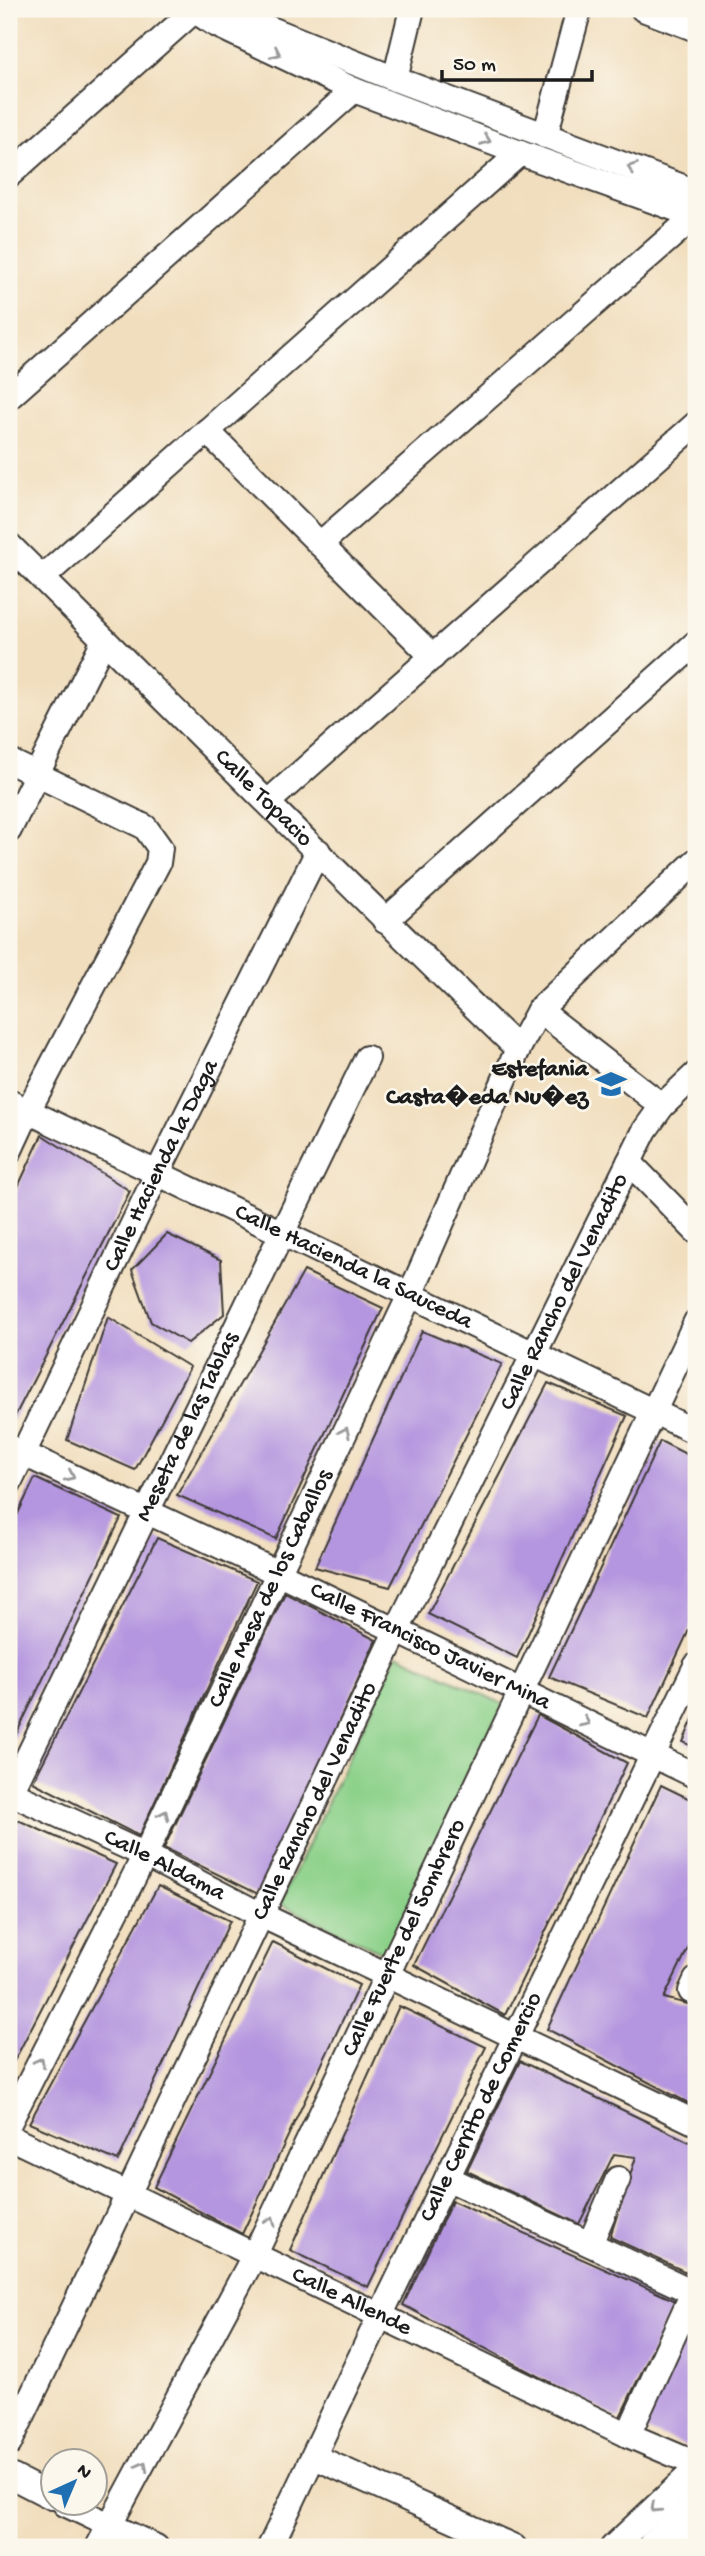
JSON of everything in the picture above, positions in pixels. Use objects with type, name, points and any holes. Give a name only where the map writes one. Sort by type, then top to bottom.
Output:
[{"type":"highway","points":[[657,2547],[696,2510]]},
{"type":"street","points":[[395,79],[412,9]]},
{"type":"street","points":[[545,136],[579,9]]},
{"type":"street","points":[[643,9],[696,29]]},
{"type":"street","points":[[9,175],[194,10],[354,90],[696,216],[320,544]]},
{"type":"street","points":[[235,12],[395,79],[696,192]]},
{"type":"street","points":[[9,397],[354,90]]},
{"type":"street","points":[[42,578],[520,153]]},
{"type":"street","points":[[268,802],[696,424]]},
{"type":"street","points":[[207,431],[433,657]]},
{"type":"street","name":"Calle Topacio","points":[[9,545],[318,851],[385,921],[518,1049]]},
{"type":"street","points":[[9,830],[104,640]]},
{"type":"street","points":[[385,921],[696,643]]},
{"type":"street","points":[[9,761],[145,827],[160,848],[158,863],[18,1107],[9,1152]]},
{"type":"street","name":"Calle Hacienda la Daga","points":[[9,1483],[16,1450],[318,851]]},
{"type":"street","name":"Calle Mesa de los Caballos","points":[[9,2123],[145,1855],[410,1295],[518,1049],[538,1010],[696,861]]},
{"type":"street","points":[[538,1010],[662,1106]]},
{"type":"street","name":"Meseta de las Tablas","points":[[9,1794],[284,1234],[367,1058]]},
{"type":"street","name":"Calle Rancho del Venadito","points":[[9,2444],[396,1632],[645,1130],[662,1106],[696,1074]]},
{"type":"street","name":"Calle Hacienda la Sauceda","points":[[18,1107],[696,1432]]},
{"type":"street","points":[[629,1162],[696,1231]]},
{"type":"street","name":"Calle Fuerte del Sombrero","points":[[104,2537],[254,2256],[696,1322]]},
{"type":"street","name":"Calle Francisco Javier Mina","points":[[16,1450],[278,1573],[696,1776]]},
{"type":"street","name":"Calle Cerrito de Comercio","points":[[270,2547],[696,1666]]},
{"type":"street","name":"Calle Aldama","points":[[9,1794],[145,1855],[261,1915],[696,2123]]},
{"type":"street","name":"Calle Allende","points":[[9,2137],[696,2467]]},
{"type":"street","points":[[447,2178],[695,2289],[628,2435]]},
{"type":"street","points":[[590,2244],[618,2179]]},
{"type":"street","points":[[315,2457],[514,2547]]},
{"type":"street","points":[[613,2547],[696,2467]]},
{"type":"street","points":[[9,2475],[38,2490]]},
{"type":"street","points":[[82,2518],[104,2537],[156,2547]]},
{"type":"green space","points":[[397,1654],[509,1707],[392,1957],[280,1904]]},
{"type":"building","points":[[42,1135],[130,1191],[12,1422],[9,1420],[9,1206]]},
{"type":"building","points":[[167,1234],[221,1260],[224,1314],[188,1343],[151,1322],[132,1270]]},
{"type":"building","points":[[304,1271],[383,1308],[276,1539],[177,1495]]},
{"type":"building","points":[[108,1317],[190,1367],[135,1470],[67,1440]]},
{"type":"building","points":[[422,1331],[502,1364],[390,1587],[315,1567]]},
{"type":"building","points":[[548,1383],[627,1416],[517,1658],[428,1614]]},
{"type":"building","points":[[660,1441],[696,1459],[696,1615],[648,1718],[549,1677]]},
{"type":"building","points":[[35,1478],[121,1518],[9,1749],[9,1532]]},
{"type":"building","points":[[157,1538],[257,1581],[139,1836],[33,1782]]},
{"type":"building","points":[[285,1593],[376,1640],[260,1895],[164,1848]]},
{"type":"building","points":[[696,1712],[696,1748],[683,1742]]},
{"type":"building","points":[[538,1715],[627,1763],[505,2015],[414,1965]]},
{"type":"building","points":[[661,1785],[696,1802],[696,1932],[664,1998],[696,2006],[696,2107],[547,2029]]},
{"type":"building","points":[[18,1820],[116,1864],[9,2071],[9,1841]]},
{"type":"building","points":[[158,1886],[230,1921],[118,2161],[29,2123]]},
{"type":"building","points":[[273,1942],[359,1985],[242,2234],[154,2187]]},
{"type":"building","points":[[399,2006],[486,2047],[368,2287],[290,2250]]},
{"type":"building","points":[[520,2061],[696,2145],[696,2248],[686,2272],[610,2237],[636,2157],[614,2154],[579,2224],[467,2171]]},
{"type":"building","points":[[452,2201],[676,2301],[619,2419],[403,2305]]},
{"type":"building","points":[[696,2306],[696,2444],[692,2448],[632,2425]]},
{"type":"place","name":"Estefania Casta�eda Nu�ez","points":[[611,1084]]}]
